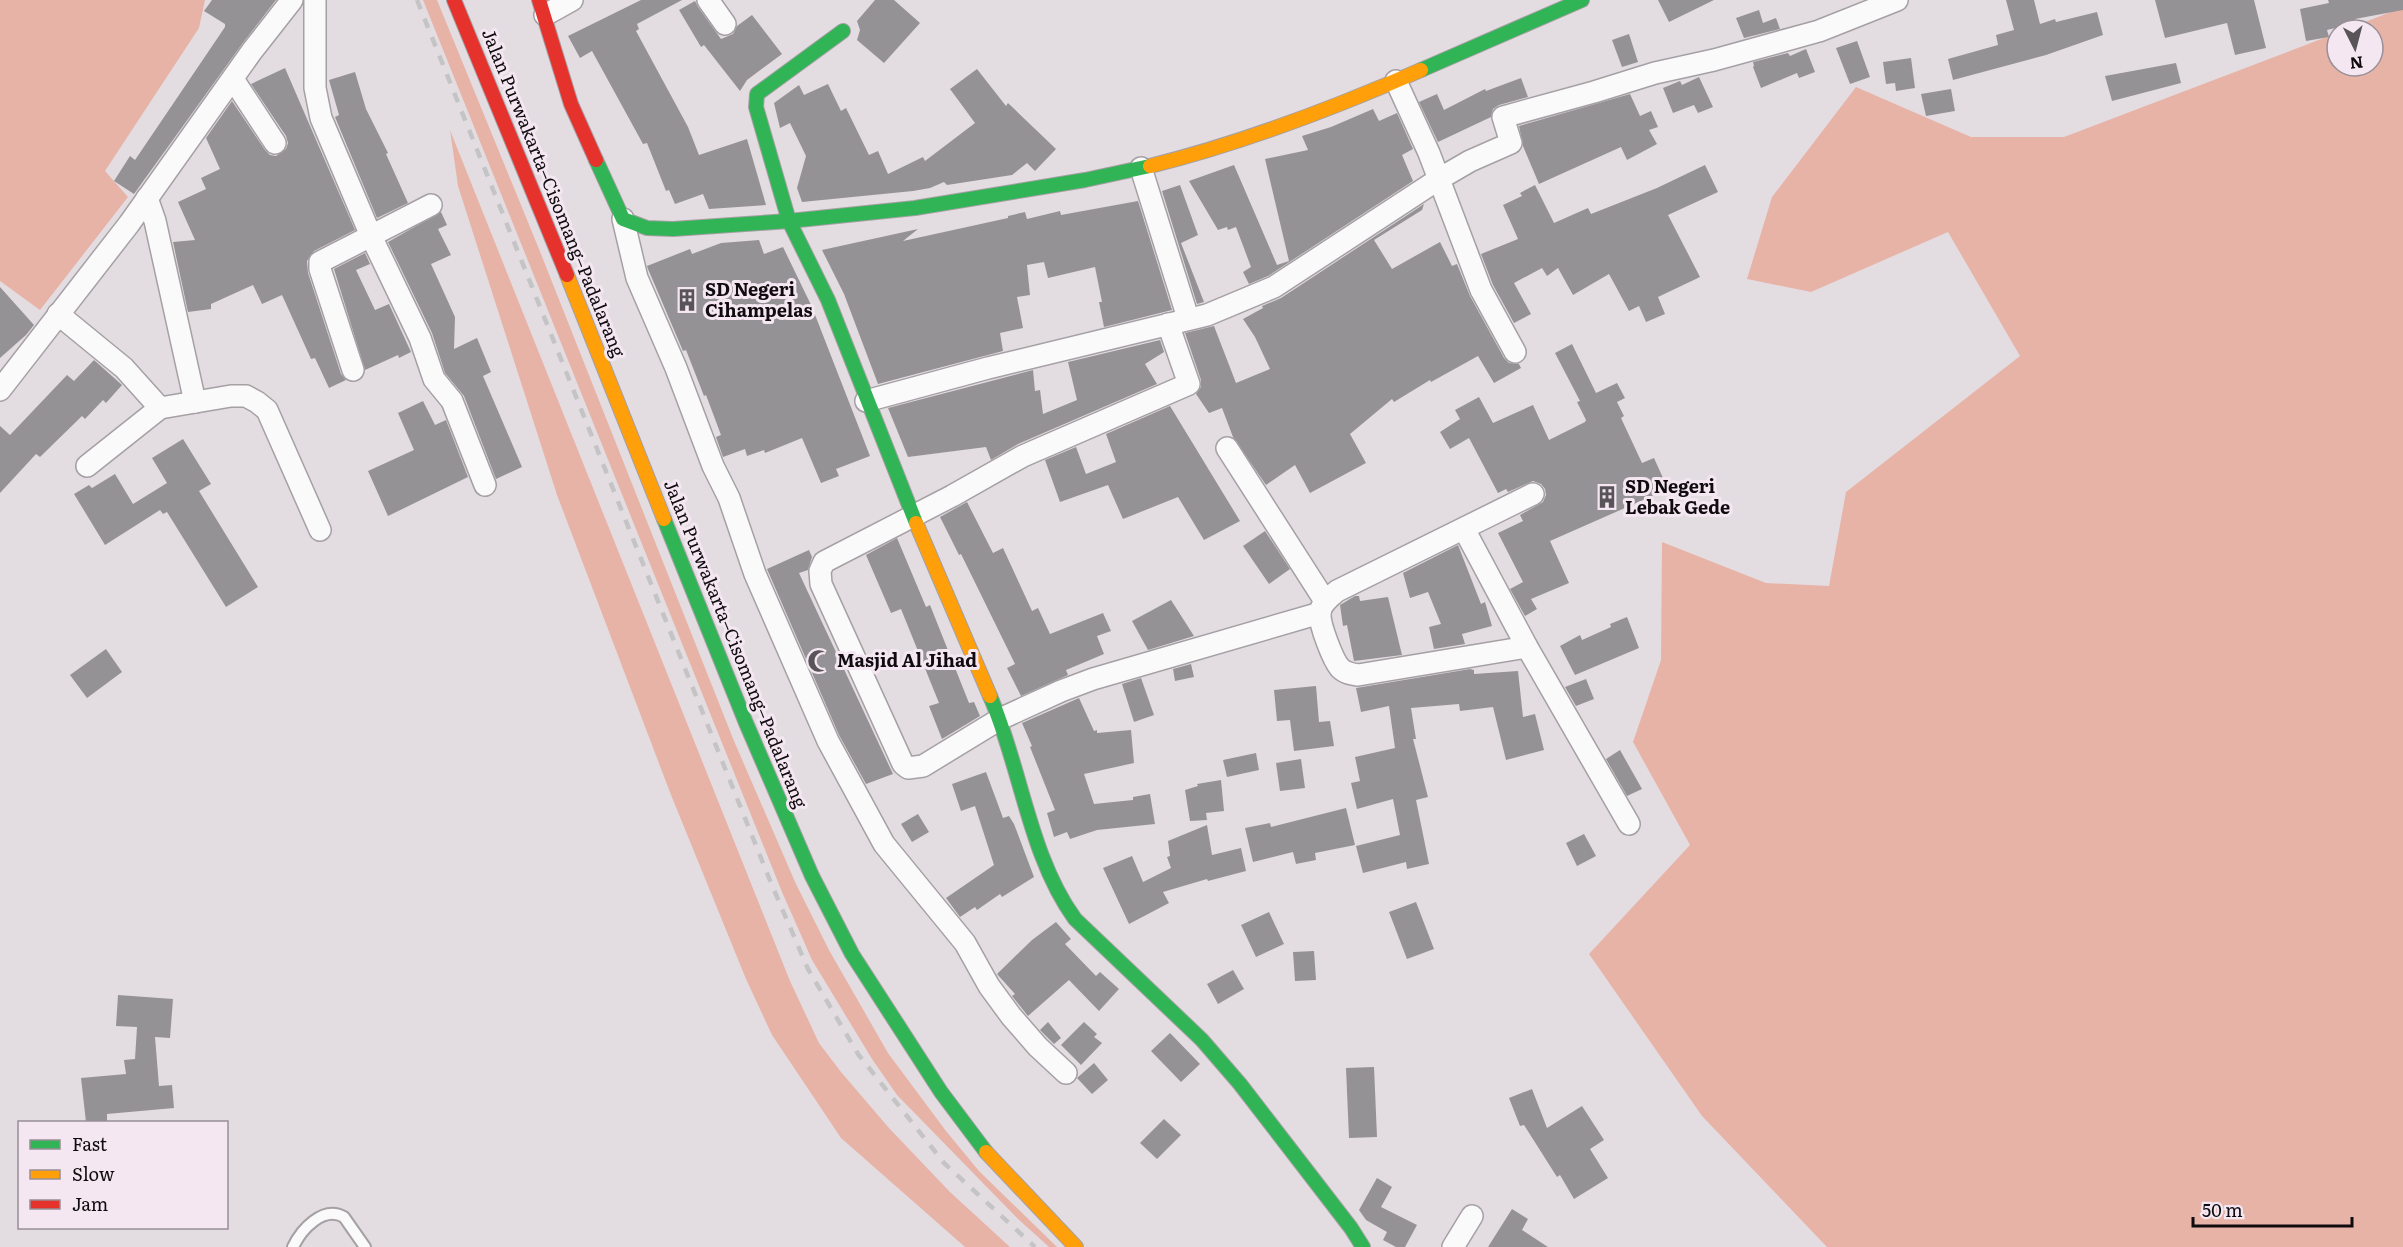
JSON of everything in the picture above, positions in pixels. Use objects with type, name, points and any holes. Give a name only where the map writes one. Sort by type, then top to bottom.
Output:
[{"type":"main road","name":"Jalan Purwakarta–Cisomang–Padalarang","points":[[454,0],[746,723],[783,812],[831,915],[852,954],[941,1092],[986,1152],[1076,1247]]},
{"type":"main road","points":[[542,8],[571,104],[623,219],[647,228],[673,229],[789,221],[915,208],[1085,180],[1199,154],[1302,118],[1396,81],[1582,0]]},
{"type":"main road","points":[[843,31],[757,94],[755,100],[789,221],[828,300],[866,401],[934,568],[1000,719],[1038,844],[1064,904],[1075,920],[1202,1040],[1240,1084],[1364,1247]]},
{"type":"street","points":[[0,390],[147,198],[292,0]]},
{"type":"street","points":[[315,0],[315,88],[321,118],[371,236],[420,338],[434,380],[452,401],[485,485]]},
{"type":"street","points":[[542,8],[572,0]]},
{"type":"street","points":[[708,0],[725,24]]},
{"type":"street","points":[[866,401],[988,368],[1207,315],[1274,287],[1439,179],[1470,161],[1511,143],[1503,117],[1586,95],[1654,73],[1714,60],[1819,31],[1897,0]]},
{"type":"street","points":[[233,79],[274,143]]},
{"type":"street","points":[[1396,81],[1439,179],[1481,290],[1515,352]]},
{"type":"street","points":[[1141,168],[1178,321],[1189,384],[1023,456],[824,562],[820,572],[821,585],[903,764],[908,768],[923,766],[1000,719],[1094,679],[1323,607],[1337,591],[1533,494]]},
{"type":"street","points":[[147,198],[155,221],[195,402]]},
{"type":"street","points":[[353,369],[319,265],[322,260],[431,205]]},
{"type":"street","points":[[623,219],[637,278],[676,368],[713,466],[729,498],[755,574],[828,741],[884,844],[954,928],[989,986],[1011,1016],[1066,1074]]},
{"type":"street","points":[[58,314],[124,368],[160,408]]},
{"type":"street","points":[[87,466],[160,408],[231,396],[246,396],[267,410],[320,530]]},
{"type":"street","points":[[1227,448],[1323,607],[1323,628],[1338,666],[1346,673],[1358,675],[1527,646]]},
{"type":"street","points":[[1464,529],[1527,646],[1629,824]]},
{"type":"street","points":[[1453,1247],[1472,1216]]},
{"type":"lane","points":[[293,1247],[318,1218],[339,1214],[344,1217],[364,1247]]},
{"type":"shaded area","points":[[0,0],[205,0],[199,28],[105,171],[128,197],[40,310],[0,281]]},
{"type":"shaded area","points":[[423,0],[437,0],[539,249],[734,741],[796,884],[829,950],[888,1053],[946,1131],[979,1171],[1057,1247],[1049,1247],[1017,1218],[897,1095],[872,1059],[812,960],[782,892]]},
{"type":"shaded area","points":[[2403,7],[2403,1247],[1827,1247],[1702,1116],[1589,954],[1690,845],[1633,742],[1661,660],[1662,542],[1766,583],[1829,586],[1846,492],[2020,356],[1948,232],[1811,292],[1747,279],[1772,197],[1856,87],[1971,137],[2064,137],[2325,38],[2325,78],[2385,78],[2385,18],[2375,18]]},
{"type":"shaded area","points":[[450,130],[790,981],[819,1043],[889,1128],[950,1192],[1010,1247],[965,1247],[841,1138],[772,1035],[746,979],[671,795],[557,495],[458,186]]},
{"type":"building","points":[[212,0],[276,0],[134,194],[114,181],[130,156],[135,160],[225,27],[225,24],[204,11]]},
{"type":"building","points":[[641,0],[682,0],[637,24],[639,29],[636,31],[688,127],[699,155],[747,139],[766,205],[709,209],[703,194],[675,204],[669,190],[666,191],[647,143],[643,144],[592,51],[580,58],[568,36]]},
{"type":"building","points":[[875,0],[894,0],[920,23],[884,63],[857,40],[860,30],[857,21]]},
{"type":"building","points":[[1658,0],[1714,0],[1669,22]]},
{"type":"building","points":[[2006,0],[2034,0],[2040,24],[2055,19],[2056,22],[2097,12],[2103,35],[2046,55],[1953,80],[1948,59],[1998,45],[1996,35],[2014,30]]},
{"type":"building","points":[[2155,0],[2254,0],[2266,48],[2235,55],[2227,23],[2165,38]]},
{"type":"building","points":[[2328,0],[2403,0],[2403,10],[2360,18],[2325,18],[2325,38],[2306,41],[2300,9],[2329,3]]},
{"type":"building","points":[[695,1],[721,39],[733,34],[737,26],[752,15],[782,54],[747,80],[740,91],[704,45],[701,47],[679,10]]},
{"type":"building","points":[[1759,10],[1763,23],[1776,18],[1780,29],[1744,38],[1736,18]]},
{"type":"building","points":[[1629,34],[1638,62],[1622,67],[1612,40]]},
{"type":"building","points":[[1857,41],[1870,77],[1850,84],[1836,48]]},
{"type":"building","points":[[1806,49],[1815,72],[1799,78],[1797,73],[1761,88],[1753,62],[1788,53],[1790,56]]},
{"type":"building","points":[[1911,58],[1915,88],[1896,91],[1895,83],[1886,84],[1883,62]]},
{"type":"building","points":[[2176,63],[2181,83],[2112,101],[2105,76]]},
{"type":"building","points":[[285,68],[355,230],[314,251],[307,261],[308,273],[341,374],[346,380],[329,388],[315,358],[311,359],[282,295],[262,304],[253,285],[211,304],[211,309],[188,312],[173,242],[195,240],[178,202],[206,189],[201,178],[220,169],[206,138],[232,101],[270,155],[276,156],[286,149],[288,143],[286,136],[251,84]]},
{"type":"building","points":[[977,69],[1006,106],[1008,103],[1056,149],[1035,171],[1027,163],[1012,175],[947,185],[944,182],[930,188],[913,191],[802,202],[797,188],[806,156],[790,123],[780,128],[774,103],[799,85],[804,95],[828,84],[841,111],[846,108],[869,155],[878,151],[888,174],[923,157],[925,161],[975,123],[950,89]]},
{"type":"building","points":[[355,72],[366,109],[388,153],[386,154],[408,203],[377,218],[335,117],[339,115],[329,80]]},
{"type":"building","points":[[1699,77],[1713,107],[1698,113],[1694,105],[1673,113],[1663,88],[1680,81],[1682,85]]},
{"type":"building","points":[[1521,78],[1528,97],[1499,105],[1493,109],[1491,117],[1438,142],[1419,102],[1437,94],[1444,110],[1485,89],[1486,91]]},
{"type":"building","points":[[1951,89],[1955,111],[1926,116],[1921,94]]},
{"type":"building","points":[[1630,94],[1640,116],[1651,111],[1658,127],[1649,130],[1657,144],[1627,160],[1621,147],[1539,184],[1523,146],[1519,126]]},
{"type":"building","points":[[1373,109],[1379,121],[1397,113],[1413,149],[1402,155],[1413,181],[1268,276],[1249,284],[1243,272],[1251,267],[1236,227],[1218,230],[1189,181],[1234,165],[1277,265],[1289,261],[1265,159],[1308,150],[1302,136],[1331,127]]},
{"type":"building","points":[[1705,165],[1718,192],[1668,215],[1700,277],[1658,297],[1665,314],[1646,322],[1639,306],[1629,311],[1609,274],[1573,295],[1558,268],[1547,276],[1542,268],[1514,283],[1531,314],[1514,323],[1493,285],[1481,254],[1518,239],[1503,205],[1522,196],[1520,193],[1535,185],[1554,223],[1588,208],[1591,214],[1657,188]]},
{"type":"building","points":[[1180,185],[1198,235],[1181,243],[1204,302],[1197,304],[1162,191]]},
{"type":"building","points":[[1138,201],[1172,310],[1104,327],[1095,267],[1048,278],[1044,262],[1027,265],[1030,295],[1017,297],[1023,328],[1000,333],[1003,351],[878,384],[844,294],[822,250],[918,229],[903,241],[1008,218],[1008,216],[1025,212],[1027,219],[1060,211],[1061,215]]},
{"type":"building","points":[[1424,204],[1422,210],[1374,240],[1392,269],[1440,242],[1452,266],[1457,264],[1470,296],[1504,358],[1509,363],[1519,364],[1521,368],[1494,383],[1478,356],[1431,382],[1430,380],[1394,402],[1392,399],[1350,434],[1366,463],[1310,493],[1295,465],[1266,485],[1233,437],[1222,408],[1209,413],[1196,394],[1201,387],[1201,380],[1185,333],[1214,326],[1236,383],[1270,369],[1255,337],[1243,319],[1263,308],[1262,306],[1281,298]]},
{"type":"building","points":[[441,212],[447,225],[438,229],[451,255],[431,264],[455,317],[454,349],[477,338],[491,372],[483,376],[522,467],[496,479],[464,396],[445,373],[432,333],[388,242]]},
{"type":"building","points":[[759,240],[764,254],[783,247],[812,307],[870,456],[836,469],[839,476],[821,483],[802,438],[765,453],[764,450],[747,456],[745,449],[723,457],[716,437],[721,435],[706,395],[704,396],[686,350],[683,351],[647,266],[690,249],[692,254],[721,243]]},
{"type":"building","points":[[365,253],[370,264],[356,270],[375,310],[389,304],[411,352],[399,358],[398,355],[365,370],[334,269]]},
{"type":"building","points":[[0,287],[34,325],[0,358]]},
{"type":"building","points":[[1160,340],[1164,352],[1145,364],[1157,384],[1018,444],[991,460],[986,447],[908,457],[888,408],[1033,370],[1035,391],[1040,390],[1043,414],[1077,400],[1068,362]]},
{"type":"building","points":[[1572,344],[1596,393],[1617,383],[1625,398],[1617,402],[1624,416],[1621,418],[1642,463],[1654,458],[1668,489],[1550,541],[1569,583],[1531,599],[1537,609],[1525,616],[1510,589],[1523,582],[1498,533],[1523,521],[1520,515],[1543,502],[1546,495],[1545,489],[1541,484],[1533,481],[1508,492],[1506,489],[1498,493],[1469,438],[1450,449],[1440,432],[1460,419],[1455,410],[1479,397],[1493,423],[1533,405],[1549,440],[1585,422],[1577,402],[1580,401],[1555,353]]},
{"type":"building","points":[[94,360],[122,385],[106,403],[103,400],[85,419],[82,416],[40,457],[36,454],[0,493],[0,426],[10,435],[67,375],[74,381]]},
{"type":"building","points":[[423,401],[435,425],[446,420],[468,477],[388,516],[368,471],[414,450],[398,413]]},
{"type":"building","points":[[1170,406],[1240,521],[1204,540],[1178,497],[1123,519],[1108,485],[1060,502],[1045,460],[1076,447],[1086,474],[1116,462],[1106,434]]},
{"type":"building","points":[[183,439],[211,484],[199,491],[258,587],[226,607],[167,512],[163,514],[160,510],[105,545],[74,494],[89,485],[92,488],[115,474],[133,504],[167,483],[152,458]]},
{"type":"building","points":[[967,502],[993,553],[1003,548],[1032,611],[1038,608],[1050,634],[1103,613],[1111,631],[1097,636],[1104,654],[1066,670],[1068,675],[1021,696],[1007,668],[1015,664],[961,554],[959,555],[940,517]]},
{"type":"building","points":[[1265,531],[1290,569],[1269,584],[1243,546]]},
{"type":"building","points":[[897,538],[926,607],[930,605],[969,703],[974,702],[980,716],[942,739],[929,706],[939,703],[901,609],[891,613],[866,555]]},
{"type":"building","points":[[1458,545],[1481,604],[1485,602],[1492,626],[1462,634],[1465,644],[1434,649],[1429,627],[1441,624],[1428,592],[1410,598],[1403,573]]},
{"type":"building","points":[[809,550],[812,557],[808,570],[799,573],[893,774],[866,784],[839,735],[767,569]]},
{"type":"building","points":[[1359,596],[1360,601],[1388,597],[1402,655],[1354,661],[1347,625],[1343,626],[1340,605]]},
{"type":"building","points":[[1171,600],[1194,636],[1148,650],[1132,621]]},
{"type":"building","points":[[1627,617],[1639,648],[1575,675],[1560,646],[1580,635],[1582,640]]},
{"type":"building","points":[[106,649],[122,672],[87,698],[70,675]]},
{"type":"building","points":[[1191,664],[1194,677],[1175,681],[1173,669]]},
{"type":"building","points":[[1474,670],[1474,674],[1518,671],[1523,717],[1535,714],[1544,750],[1506,760],[1493,707],[1460,711],[1459,704],[1411,708],[1416,739],[1413,739],[1428,797],[1416,800],[1429,864],[1407,869],[1406,862],[1363,873],[1356,846],[1400,835],[1393,799],[1357,809],[1351,783],[1360,781],[1355,757],[1395,748],[1389,706],[1361,712],[1356,688]]},
{"type":"building","points":[[1141,678],[1154,715],[1134,722],[1122,684]]},
{"type":"building","points":[[1586,679],[1594,699],[1576,706],[1565,687]]},
{"type":"building","points":[[1316,686],[1319,722],[1330,721],[1334,746],[1294,751],[1290,720],[1277,721],[1274,690]]},
{"type":"building","points":[[1079,698],[1097,733],[1131,730],[1134,763],[1084,774],[1094,804],[1133,800],[1133,797],[1150,794],[1155,824],[1097,830],[1070,839],[1067,832],[1054,837],[1047,813],[1055,810],[1022,723]]},
{"type":"building","points":[[1620,750],[1642,789],[1627,796],[1606,759]]},
{"type":"building","points":[[1256,753],[1259,770],[1227,777],[1223,760]]},
{"type":"building","points":[[1301,759],[1305,788],[1280,791],[1276,763]]},
{"type":"building","points":[[986,772],[1003,818],[1009,816],[1014,824],[1034,877],[1002,897],[1000,894],[977,910],[975,907],[960,917],[946,898],[994,865],[975,806],[961,811],[952,784]]},
{"type":"building","points":[[1221,780],[1224,811],[1206,813],[1207,820],[1190,821],[1185,790],[1198,786],[1197,784]]},
{"type":"building","points":[[1346,808],[1355,845],[1315,853],[1316,860],[1296,864],[1293,852],[1253,862],[1245,828],[1270,823],[1271,827]]},
{"type":"building","points":[[918,814],[929,832],[912,842],[901,824]]},
{"type":"building","points":[[1207,825],[1212,855],[1241,848],[1246,871],[1208,881],[1207,879],[1163,892],[1169,903],[1129,924],[1103,868],[1132,856],[1143,882],[1171,868],[1167,857],[1170,856],[1168,841]]},
{"type":"building","points":[[1584,834],[1596,856],[1577,866],[1566,843]]},
{"type":"building","points":[[1416,902],[1434,949],[1407,959],[1389,912]]},
{"type":"building","points":[[1269,912],[1284,944],[1256,957],[1241,925]]},
{"type":"building","points":[[1056,922],[1071,939],[1065,944],[1096,976],[1100,972],[1119,989],[1099,1011],[1069,980],[1028,1016],[1012,996],[1015,994],[997,974],[1032,940]]},
{"type":"building","points":[[1314,951],[1316,980],[1295,981],[1293,952]]},
{"type":"building","points":[[1233,970],[1244,989],[1218,1004],[1207,984]]},
{"type":"building","points":[[118,995],[173,999],[170,1038],[155,1037],[159,1086],[172,1085],[174,1108],[107,1114],[107,1121],[86,1121],[81,1078],[126,1074],[124,1060],[135,1059],[137,1027],[116,1026]]},
{"type":"building","points":[[1048,1022],[1061,1038],[1054,1044],[1040,1030]]},
{"type":"building","points":[[1084,1022],[1097,1034],[1094,1037],[1102,1043],[1081,1065],[1061,1045]]},
{"type":"building","points":[[1170,1033],[1200,1064],[1181,1082],[1151,1051]]},
{"type":"building","points":[[1094,1063],[1108,1080],[1092,1094],[1077,1078]]},
{"type":"building","points":[[1374,1067],[1377,1137],[1349,1138],[1346,1068]]},
{"type":"building","points":[[1532,1089],[1547,1128],[1582,1106],[1604,1140],[1590,1149],[1608,1178],[1574,1199],[1560,1175],[1557,1177],[1524,1125],[1520,1126],[1509,1098]]},
{"type":"building","points":[[1164,1119],[1181,1135],[1157,1159],[1140,1143]]},
{"type":"building","points":[[1377,1178],[1392,1187],[1381,1207],[1417,1225],[1405,1247],[1396,1247],[1383,1240],[1387,1232],[1366,1220],[1359,1210]]},
{"type":"building","points":[[1512,1209],[1528,1219],[1522,1230],[1548,1247],[1488,1247]]},
{"type":"railway","points":[[417,0],[771,883],[808,969],[858,1054],[944,1163],[1035,1247]]},
{"type":"traffic: fast","points":[[1421,70],[1582,0]]},
{"type":"traffic: fast","points":[[843,31],[757,94],[756,107],[789,221],[828,300],[916,523]]},
{"type":"traffic: fast","points":[[596,160],[623,219],[647,228],[673,229],[789,221],[915,208],[1085,180],[1150,166]]},
{"type":"traffic: fast","points":[[664,519],[746,723],[812,876],[852,954],[941,1092],[986,1152]]},
{"type":"traffic: fast","points":[[990,696],[1001,723],[1047,868],[1059,894],[1075,919],[1202,1040],[1240,1084],[1351,1228],[1363,1247]]},
{"type":"traffic: slow","points":[[1150,166],[1219,147],[1288,124],[1421,70]]},
{"type":"traffic: slow","points":[[567,275],[664,519]]},
{"type":"traffic: slow","points":[[916,523],[990,696]]},
{"type":"traffic: slow","points":[[986,1152],[1076,1247]]},
{"type":"traffic: jam","points":[[454,0],[567,275]]},
{"type":"traffic: jam","points":[[539,0],[571,104],[596,160]]},
{"type":"place","name":"SD Negeri Cihampelas","points":[[687,300]]},
{"type":"place","name":"SD Negeri Lebak Gede","points":[[1607,497]]},
{"type":"place","name":"Masjid Al Jihad","points":[[819,661]]}]
